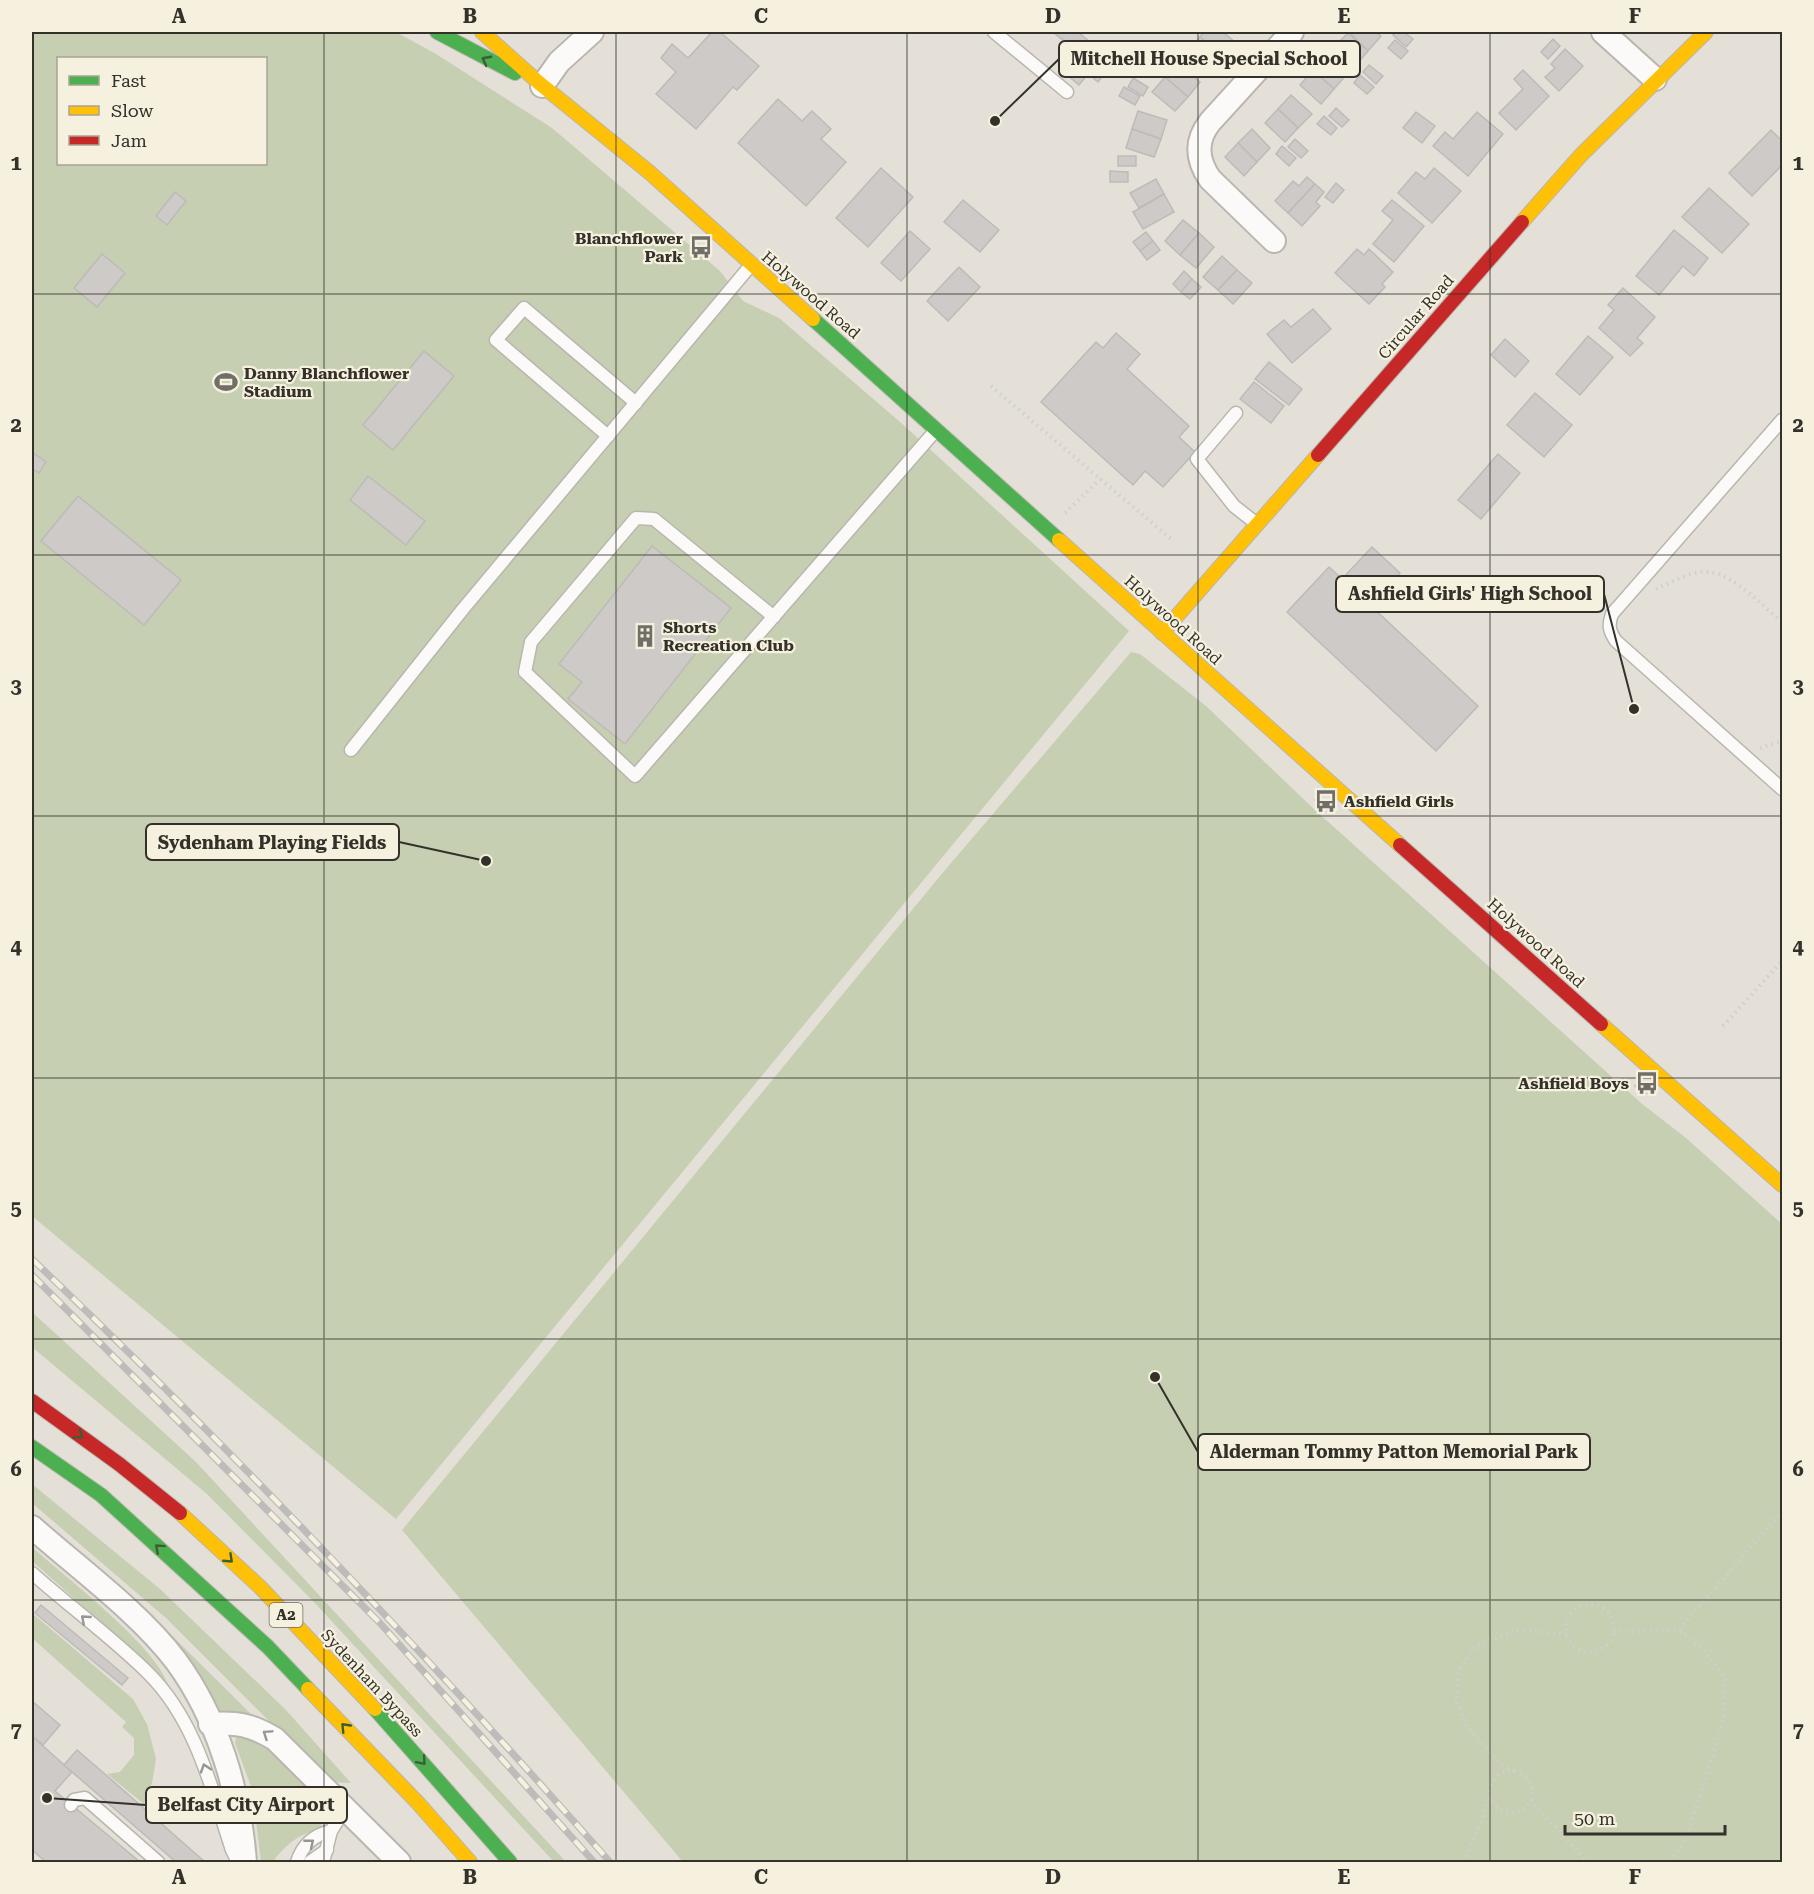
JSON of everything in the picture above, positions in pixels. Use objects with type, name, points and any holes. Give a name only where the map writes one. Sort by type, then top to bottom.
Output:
[{"type":"main road","name":"Holywood Road","points":[[437,32],[488,62],[540,84]]},
{"type":"main road","name":"Holywood Road","points":[[482,32],[540,84],[648,172],[1782,1185]]},
{"type":"main road","name":"Circular Road","points":[[1162,633],[1581,155],[1655,79],[1706,32]]},
{"type":"main road","name":"Sydenham Bypass","points":[[32,1401],[169,1503],[262,1590],[370,1702],[510,1863]]},
{"type":"main road","name":"A2","points":[[32,1447],[101,1495],[268,1647],[418,1803],[470,1863]]},
{"type":"street","points":[[540,84],[559,62],[592,32]]},
{"type":"street","points":[[1274,241],[1210,179],[1203,169],[1198,148],[1203,131],[1210,122],[1292,32]]},
{"type":"street","points":[[1603,32],[1655,79]]},
{"type":"street","points":[[32,1527],[139,1622],[174,1660],[192,1685],[224,1758],[243,1827],[245,1863]]},
{"type":"street","points":[[210,1724],[239,1722],[256,1727],[275,1740],[399,1863]]},
{"type":"lane","points":[[994,32],[1066,92]]},
{"type":"lane","points":[[351,750],[751,265]]},
{"type":"lane","points":[[608,436],[496,340],[524,308],[636,403]]},
{"type":"lane","points":[[1236,413],[1197,459],[1234,506],[1257,524]]},
{"type":"lane","points":[[1782,420],[1621,603],[1612,614],[1609,624],[1610,633],[1616,641],[1782,789]]},
{"type":"lane","points":[[774,617],[654,519],[636,518],[531,642],[525,672],[635,776],[774,617],[937,429]]},
{"type":"lane","points":[[32,1573],[150,1675],[168,1696],[202,1756],[238,1863]]},
{"type":"lane","points":[[71,1805],[74,1800],[85,1798],[158,1863]]},
{"type":"lane","points":[[323,1863],[331,1831],[345,1809]]},
{"type":"lane","points":[[297,1863],[303,1846],[331,1831]]},
{"type":"lane","points":[[310,1863],[327,1850]]},
{"type":"path","points":[[991,386],[1171,539]]},
{"type":"path","points":[[1062,515],[1100,479]]},
{"type":"path","points":[[1621,603],[1686,576],[1710,572],[1736,583],[1782,622]]},
{"type":"path","points":[[1723,1026],[1782,961]]},
{"type":"path","points":[[1679,1630],[1782,1511]]},
{"type":"path","points":[[1585,1604],[1593,1604],[1607,1611],[1614,1625],[1614,1632],[1606,1646],[1591,1652],[1576,1647],[1567,1634],[1566,1626],[1572,1612],[1585,1604]]},
{"type":"path","points":[[1567,1634],[1517,1630],[1476,1646],[1459,1670],[1456,1701],[1467,1726],[1502,1765],[1530,1781],[1531,1800],[1587,1863]]},
{"type":"path","points":[[1614,1632],[1679,1630],[1701,1647],[1725,1677],[1724,1719],[1686,1838],[1671,1863]]},
{"type":"path","points":[[1514,1771],[1507,1771],[1495,1778],[1489,1791],[1497,1809],[1510,1814],[1522,1810],[1531,1800]]},
{"type":"path","points":[[1465,1863],[1490,1797]]},
{"type":"green space","points":[[32,32],[396,32],[436,54],[552,128],[720,271],[743,301],[779,318],[899,421],[1129,631],[396,1519],[32,1216]]},
{"type":"green space","points":[[1131,652],[1140,654],[1206,706],[1315,810],[1641,1103],[1686,1138],[1782,1224],[1782,1862],[683,1862],[402,1530],[940,876]]},
{"type":"green space","points":[[32,1312],[196,1462],[566,1862],[554,1862],[313,1601],[207,1494],[32,1347]]},
{"type":"green space","points":[[32,1484],[160,1589],[286,1710],[351,1783],[330,1782],[166,1618],[32,1503]]},
{"type":"green space","points":[[32,1513],[140,1604],[255,1718],[221,1717],[32,1517]]},
{"type":"green space","points":[[32,1547],[128,1632],[160,1669],[168,1685],[137,1654],[32,1561]]},
{"type":"green space","points":[[32,1613],[133,1699],[147,1724],[156,1759],[152,1783],[144,1804],[107,1774],[120,1772],[134,1755],[134,1738],[122,1727],[126,1722],[32,1638]]},
{"type":"green space","points":[[237,1732],[257,1734],[298,1772],[319,1810],[322,1830],[300,1836],[273,1862],[261,1862],[252,1789],[235,1743]]},
{"type":"building","points":[[712,32],[720,32],[759,66],[737,90],[733,87],[696,129],[656,94],[676,72],[661,58],[672,44],[688,58]]},
{"type":"building","points":[[1053,32],[1078,32],[1114,62],[1098,82],[1088,74],[1079,85],[1060,69],[1071,55],[1061,46],[1065,42]]},
{"type":"building","points":[[1204,32],[1223,32],[1236,43],[1224,57],[1200,37]]},
{"type":"building","points":[[1349,32],[1376,32],[1381,36],[1368,51]]},
{"type":"building","points":[[1396,32],[1404,32],[1413,39],[1406,47],[1393,35]]},
{"type":"building","points":[[1348,33],[1368,51],[1355,66],[1334,47]]},
{"type":"building","points":[[1200,37],[1224,57],[1212,71],[1188,51]]},
{"type":"building","points":[[1553,39],[1560,46],[1548,59],[1541,52]]},
{"type":"building","points":[[1395,40],[1408,51],[1401,59],[1388,48]]},
{"type":"building","points":[[1565,49],[1583,66],[1559,91],[1545,77],[1555,68],[1551,64]]},
{"type":"building","points":[[1326,55],[1347,74],[1334,89],[1313,70]]},
{"type":"building","points":[[1177,63],[1200,82],[1188,97],[1165,77]]},
{"type":"building","points":[[1369,65],[1383,76],[1376,84],[1363,72]]},
{"type":"building","points":[[1313,70],[1334,89],[1321,104],[1300,85]]},
{"type":"building","points":[[1523,70],[1549,96],[1516,130],[1499,113],[1523,89],[1514,79]]},
{"type":"building","points":[[1360,75],[1374,87],[1367,94],[1354,83]]},
{"type":"building","points":[[1165,77],[1188,97],[1175,111],[1152,92]]},
{"type":"building","points":[[1133,78],[1148,87],[1143,96],[1128,87]]},
{"type":"building","points":[[1124,87],[1140,96],[1135,105],[1119,96]]},
{"type":"building","points":[[1291,95],[1312,114],[1298,128],[1278,109]]},
{"type":"building","points":[[778,99],[802,121],[812,111],[831,129],[821,139],[846,162],[806,206],[738,143]]},
{"type":"building","points":[[1336,108],[1349,120],[1342,127],[1329,116]]},
{"type":"building","points":[[1278,109],[1298,128],[1285,142],[1265,123]]},
{"type":"building","points":[[1138,111],[1167,120],[1161,139],[1132,129]]},
{"type":"building","points":[[1416,112],[1435,126],[1422,143],[1403,128]]},
{"type":"building","points":[[1477,112],[1503,134],[1468,176],[1433,146],[1445,132],[1453,139]]},
{"type":"building","points":[[1324,116],[1337,128],[1331,135],[1317,124]]},
{"type":"building","points":[[1132,129],[1161,139],[1154,157],[1126,148]]},
{"type":"building","points":[[1252,129],[1270,148],[1257,162],[1238,143]]},
{"type":"building","points":[[1771,130],[1782,141],[1782,165],[1752,196],[1729,173]]},
{"type":"building","points":[[1295,139],[1308,151],[1301,158],[1288,147]]},
{"type":"building","points":[[1238,143],[1257,162],[1244,176],[1225,157]]},
{"type":"building","points":[[1282,146],[1296,158],[1289,166],[1276,154]]},
{"type":"building","points":[[1118,156],[1136,156],[1136,166],[1118,166]]},
{"type":"building","points":[[881,168],[913,197],[868,247],[836,218]]},
{"type":"building","points":[[1434,168],[1461,191],[1432,223],[1398,193],[1416,172],[1425,179]]},
{"type":"building","points":[[1110,171],[1128,172],[1128,182],[1110,182]]},
{"type":"building","points":[[1307,177],[1315,184],[1288,213],[1275,201],[1293,181],[1299,186]]},
{"type":"building","points":[[1156,179],[1164,194],[1139,208],[1130,193]]},
{"type":"building","points":[[1336,183],[1344,190],[1333,203],[1325,197]]},
{"type":"building","points":[[1315,184],[1324,192],[1316,202],[1320,206],[1302,226],[1288,213]]},
{"type":"building","points":[[1709,188],[1749,224],[1722,253],[1682,217]]},
{"type":"building","points":[[175,192],[186,201],[167,225],[156,216]]},
{"type":"building","points":[[1164,194],[1174,212],[1143,229],[1133,212]]},
{"type":"building","points":[[963,200],[999,230],[980,252],[944,222]]},
{"type":"building","points":[[1392,200],[1424,226],[1394,262],[1373,244],[1393,220],[1382,211]]},
{"type":"building","points":[[1183,220],[1199,233],[1180,255],[1165,241]]},
{"type":"building","points":[[1674,230],[1708,258],[1694,276],[1683,266],[1659,295],[1636,276]]},
{"type":"building","points":[[910,231],[930,249],[901,281],[881,263]]},
{"type":"building","points":[[1146,232],[1153,241],[1140,251],[1133,242]]},
{"type":"building","points":[[1199,233],[1214,247],[1196,268],[1180,255]]},
{"type":"building","points":[[1153,241],[1160,250],[1147,260],[1140,251]]},
{"type":"building","points":[[1357,249],[1364,255],[1369,249],[1393,272],[1382,284],[1385,287],[1369,304],[1335,273]]},
{"type":"building","points":[[102,254],[125,273],[97,307],[74,288]]},
{"type":"building","points":[[1222,256],[1237,270],[1218,290],[1203,277]]},
{"type":"building","points":[[959,267],[980,287],[948,321],[927,301]]},
{"type":"building","points":[[1237,270],[1252,283],[1233,304],[1218,290]]},
{"type":"building","points":[[1184,271],[1192,279],[1181,292],[1173,284]]},
{"type":"building","points":[[1192,279],[1201,287],[1190,299],[1181,292]]},
{"type":"building","points":[[1623,288],[1655,317],[1637,338],[1643,343],[1630,356],[1599,328],[1614,310],[1608,305]]},
{"type":"building","points":[[1313,309],[1331,329],[1292,363],[1267,334],[1284,320],[1291,327]]},
{"type":"building","points":[[1116,333],[1140,354],[1127,369],[1189,426],[1179,437],[1195,452],[1163,487],[1145,471],[1133,485],[1041,402],[1096,342],[1103,348]]},
{"type":"building","points":[[1588,336],[1613,357],[1580,395],[1556,374]]},
{"type":"building","points":[[1505,339],[1529,361],[1515,377],[1491,355]]},
{"type":"building","points":[[424,351],[454,376],[393,450],[363,425]]},
{"type":"building","points":[[1269,362],[1302,389],[1289,405],[1255,379]]},
{"type":"building","points":[[1254,382],[1284,406],[1271,423],[1240,399]]},
{"type":"building","points":[[1535,393],[1572,425],[1544,457],[1507,425]]},
{"type":"building","points":[[32,452],[46,462],[39,473],[32,468]]},
{"type":"building","points":[[1498,454],[1520,473],[1481,519],[1458,500]]},
{"type":"building","points":[[368,476],[425,521],[406,545],[350,500]]},
{"type":"building","points":[[78,496],[181,580],[144,625],[41,541]]},
{"type":"building","name":"Shorts Recreation Club","points":[[652,546],[731,608],[625,744],[568,699],[582,682],[559,664]]},
{"type":"building","points":[[1372,547],[1400,573],[1370,605],[1478,706],[1436,751],[1287,612],[1329,567],[1342,579]]},
{"type":"building","points":[[1318,798],[1330,808],[1328,811],[1315,800]]},
{"type":"building","points":[[1638,1082],[1648,1091],[1645,1094],[1635,1086]]},
{"type":"building","points":[[41,1605],[128,1678],[122,1685],[35,1613]]},
{"type":"building","points":[[32,1701],[60,1725],[43,1745],[32,1736]]},
{"type":"building","points":[[32,1736],[72,1772],[55,1791],[140,1862],[46,1862],[32,1850]]},
{"type":"building","points":[[77,1750],[205,1862],[176,1862],[64,1765]]},
{"type":"railway","points":[[32,1259],[182,1405],[327,1554],[610,1862]]},
{"type":"railway","points":[[32,1275],[379,1622],[594,1862]]},
{"type":"traffic: fast","points":[[437,32],[515,73]]},
{"type":"traffic: fast","points":[[813,319],[1059,540]]},
{"type":"traffic: fast","points":[[32,1447],[101,1495],[268,1647],[308,1689]]},
{"type":"traffic: fast","points":[[375,1709],[510,1862]]},
{"type":"traffic: slow","points":[[482,32],[538,82],[649,172],[813,319]]},
{"type":"traffic: slow","points":[[1522,222],[1581,155],[1706,32]]},
{"type":"traffic: slow","points":[[1162,633],[1318,455]]},
{"type":"traffic: slow","points":[[1059,540],[1400,845]]},
{"type":"traffic: slow","points":[[1601,1024],[1782,1185]]},
{"type":"traffic: slow","points":[[180,1513],[261,1588],[375,1709]]},
{"type":"traffic: slow","points":[[308,1689],[418,1803],[470,1862]]},
{"type":"traffic: jam","points":[[1318,455],[1522,222]]},
{"type":"traffic: jam","points":[[1400,845],[1601,1024]]},
{"type":"traffic: jam","points":[[32,1401],[119,1464],[180,1513]]},
{"type":"place","name":"Mitchell House Special School","points":[[995,121]]},
{"type":"place","name":"Blanchflower Park","points":[[701,247]]},
{"type":"place","name":"Danny Blanchflower Stadium","points":[[226,382]]},
{"type":"place","name":"Shorts Recreation Club","points":[[645,636]]},
{"type":"place","name":"Ashfield Girls' High School","points":[[1634,709]]},
{"type":"place","name":"Ashfield Girls","points":[[1326,801]]},
{"type":"place","name":"Sydenham Playing Fields","points":[[486,861]]},
{"type":"place","name":"Ashfield Boys","points":[[1647,1083]]},
{"type":"place","name":"Alderman Tommy Patton Memorial Park","points":[[1155,1377]]},
{"type":"place","name":"Belfast City Airport","points":[[47,1798]]}]
